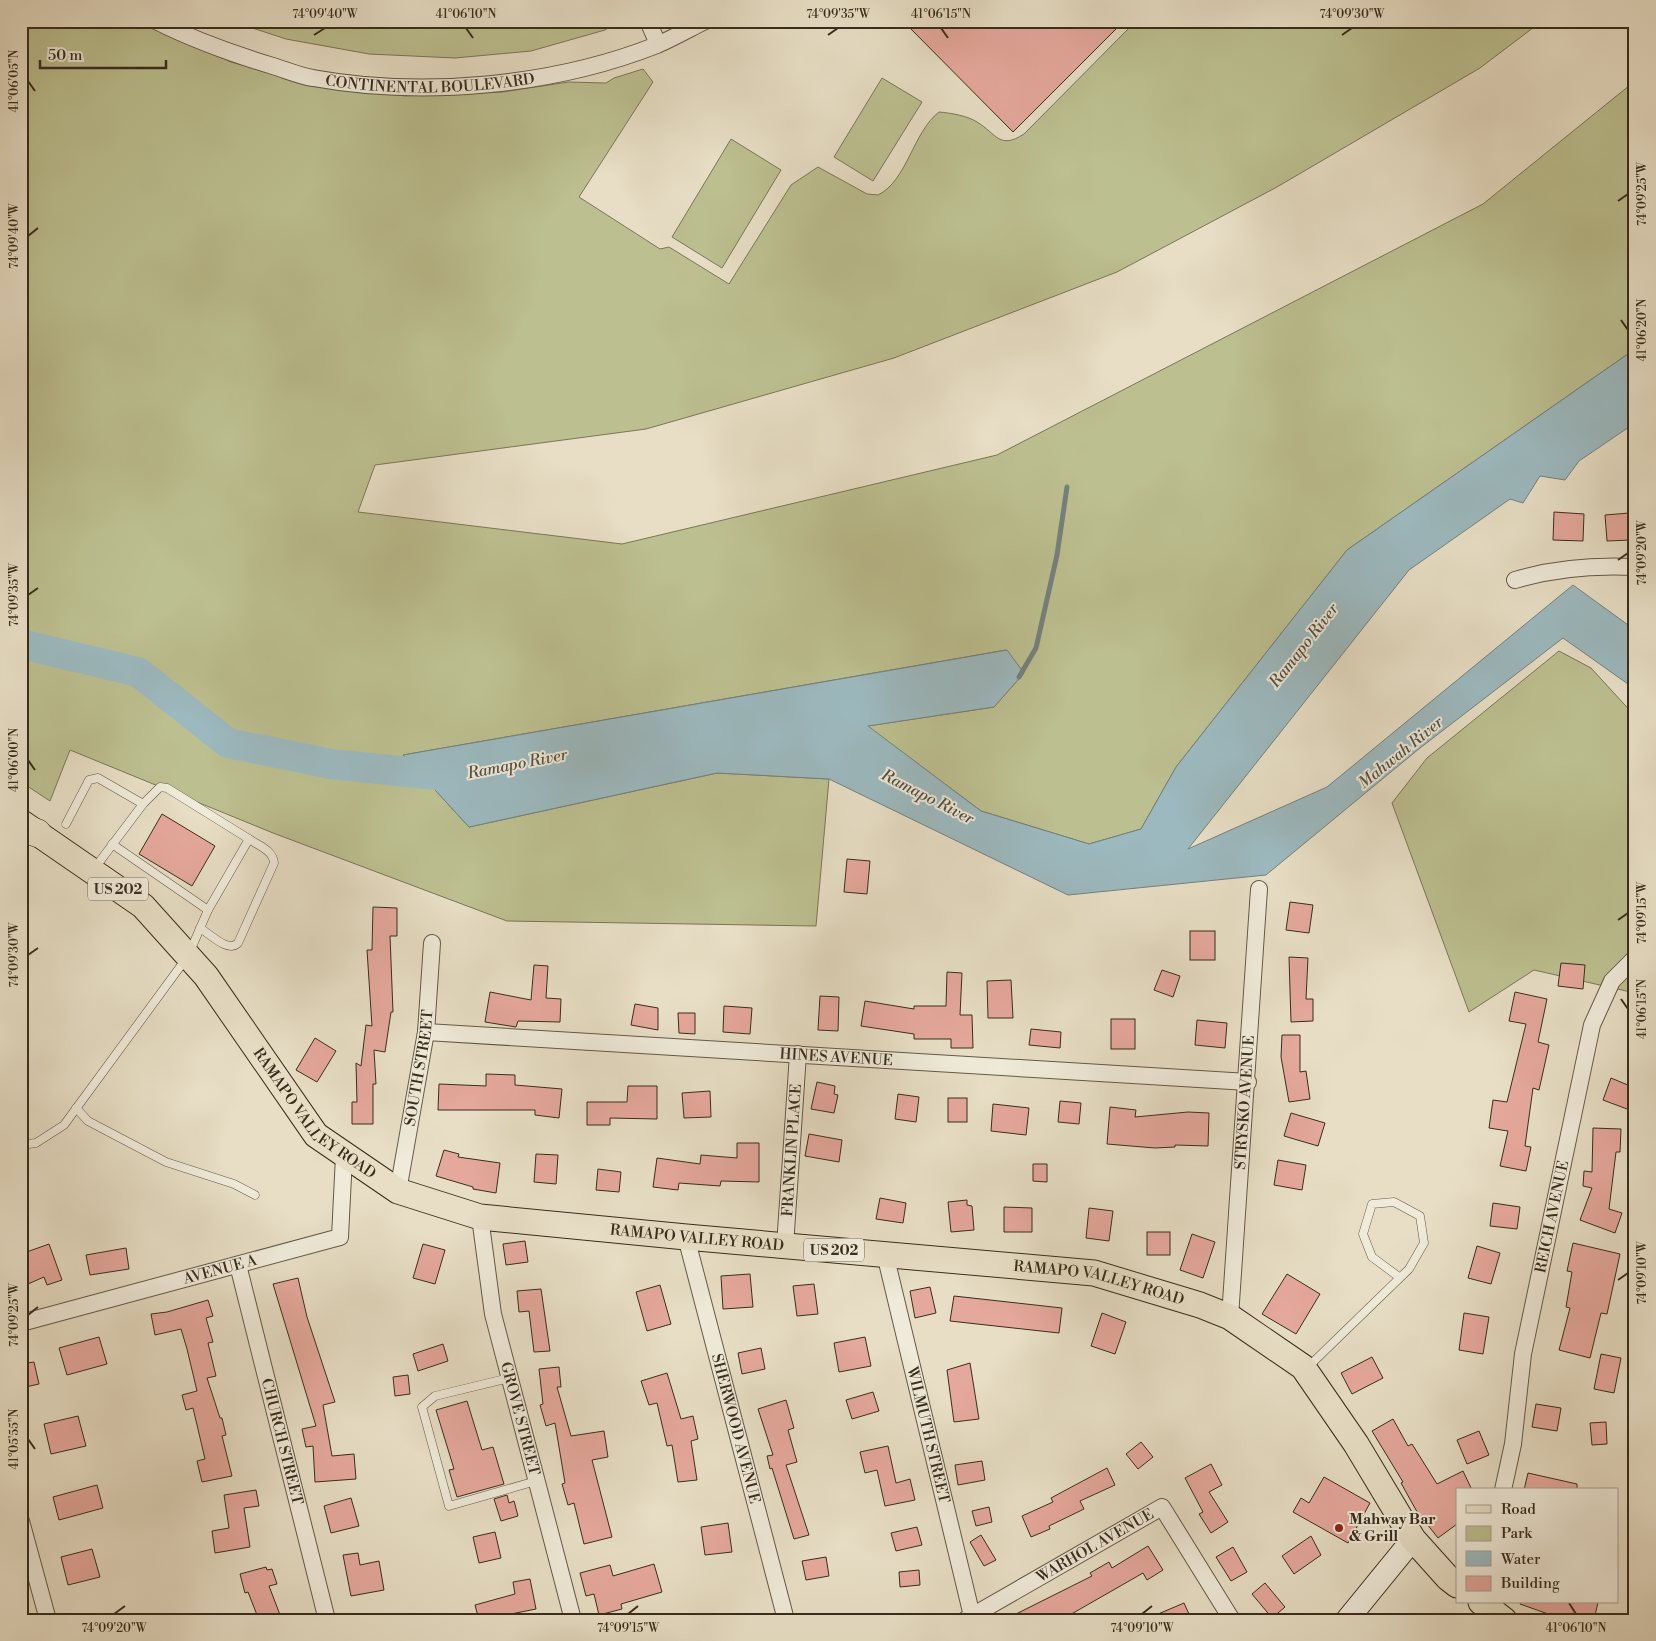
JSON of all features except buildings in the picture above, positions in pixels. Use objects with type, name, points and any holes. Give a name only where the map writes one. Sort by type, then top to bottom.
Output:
[{"type":"main road","name":"RAMAPO VALLEY ROAD","points":[[27,827],[143,906],[206,976],[316,1135],[344,1156],[398,1191],[480,1217],[1094,1273],[1230,1317],[1305,1370],[1356,1444],[1413,1539],[1454,1576]]},
{"type":"main road","points":[[1347,1620],[1413,1539]]},
{"type":"main road","points":[[1483,1604],[1504,1620]]},
{"type":"street","name":"CONTINENTAL BOULEVARD","points":[[156,21],[238,56],[312,78],[387,88],[459,86],[527,78],[597,65],[658,44],[685,26],[705,21]]},
{"type":"street","points":[[648,21],[658,44]]},
{"type":"street","points":[[1516,580],[1570,567],[1603,565],[1635,567]]},
{"type":"street","name":"STRYSKO AVENUE","points":[[1230,1317],[1248,1082],[1259,889]]},
{"type":"street","name":"SOUTH STREET","points":[[398,1191],[426,1032],[432,943]]},
{"type":"street","name":"REICH AVENUE","points":[[1504,1488],[1513,1444],[1523,1354],[1592,1025],[1612,981],[1635,958]]},
{"type":"street","name":"HINES AVENUE","points":[[426,1032],[1248,1082]]},
{"type":"street","name":"FRANKLIN PLACE","points":[[785,1246],[798,1054]]},
{"type":"street","name":"AVENUE A","points":[[21,1323],[340,1237],[344,1156]]},
{"type":"street","name":"GROVE STREET","points":[[480,1217],[493,1314],[573,1620]]},
{"type":"street","name":"SHERWOOD AVENUE","points":[[686,1237],[786,1620]]},
{"type":"street","name":"WILMUTH STREET","points":[[885,1254],[969,1618]]},
{"type":"street","name":"CHURCH STREET","points":[[238,1265],[327,1620]]},
{"type":"street","name":"WARHOL AVENUE","points":[[969,1618],[1162,1507],[1232,1620]]},
{"type":"street","points":[[21,1521],[48,1620]]},
{"type":"lane","points":[[66,824],[89,780],[93,777],[143,804]]},
{"type":"lane","points":[[93,871],[155,790],[160,787],[167,788],[270,852],[273,857],[274,863],[238,943],[228,947],[200,928]]},
{"type":"lane","points":[[21,1145],[36,1143],[64,1125],[188,956],[208,910],[248,839]]},
{"type":"lane","points":[[112,844],[208,910]]},
{"type":"lane","points":[[76,1108],[88,1121],[166,1162],[234,1184],[254,1195]]},
{"type":"lane","points":[[1305,1370],[1398,1277],[1409,1269],[1424,1243],[1420,1216],[1394,1202],[1372,1204],[1363,1234],[1372,1257],[1398,1277]]},
{"type":"lane","points":[[509,1378],[435,1396],[422,1407],[449,1506],[536,1481]]},
{"type":"green space","points":[[21,21],[136,21],[231,62],[290,79],[405,96],[502,92],[569,82],[606,83],[614,78],[643,69],[653,82],[579,197],[660,249],[669,247],[729,284],[791,185],[818,167],[867,194],[878,195],[896,179],[923,131],[939,112],[959,115],[973,120],[1003,140],[1016,139],[1024,134],[1136,21],[1542,21],[1480,68],[1277,187],[1117,272],[894,358],[646,429],[375,465],[358,512],[622,544],[997,455],[1483,204],[1635,81],[1635,349],[1347,550],[1176,767],[1141,829],[1089,844],[981,811],[867,726],[994,707],[1024,673],[1006,650],[403,755],[469,827],[717,773],[829,779],[816,926],[507,921],[273,833],[70,750],[50,801],[21,782]]},
{"type":"green space","points":[[231,21],[619,21],[605,30],[531,51],[455,58],[369,54],[286,39]]},
{"type":"green space","points":[[882,78],[922,102],[873,181],[834,157]]},
{"type":"green space","points":[[731,139],[781,170],[722,268],[672,237]]},
{"type":"green space","points":[[1559,651],[1591,668],[1635,716],[1635,993],[1534,970],[1469,1012],[1392,803],[1427,758]]},
{"type":"water","name":"Mahwah River","points":[[1635,349],[1635,423],[1579,461],[1565,480],[1540,476],[1523,503],[1510,499],[1409,570],[1188,849],[1327,787],[1573,585],[1635,630],[1635,689],[1563,638],[1420,748],[1266,875],[1068,895],[829,779],[717,773],[469,827],[403,755],[1007,650],[1024,673],[994,707],[868,726],[981,811],[1089,844],[1141,829],[1176,767],[1347,550]]},
{"type":"waterway","points":[[1019,677],[1036,648],[1057,555],[1067,487]]},
{"type":"waterway","name":"Ramapo River","points":[[21,644],[138,672],[228,743],[331,764],[446,776],[459,774]]},
{"type":"place","name":"Mahway Bar & Grill","points":[[1339,1528]]}]
